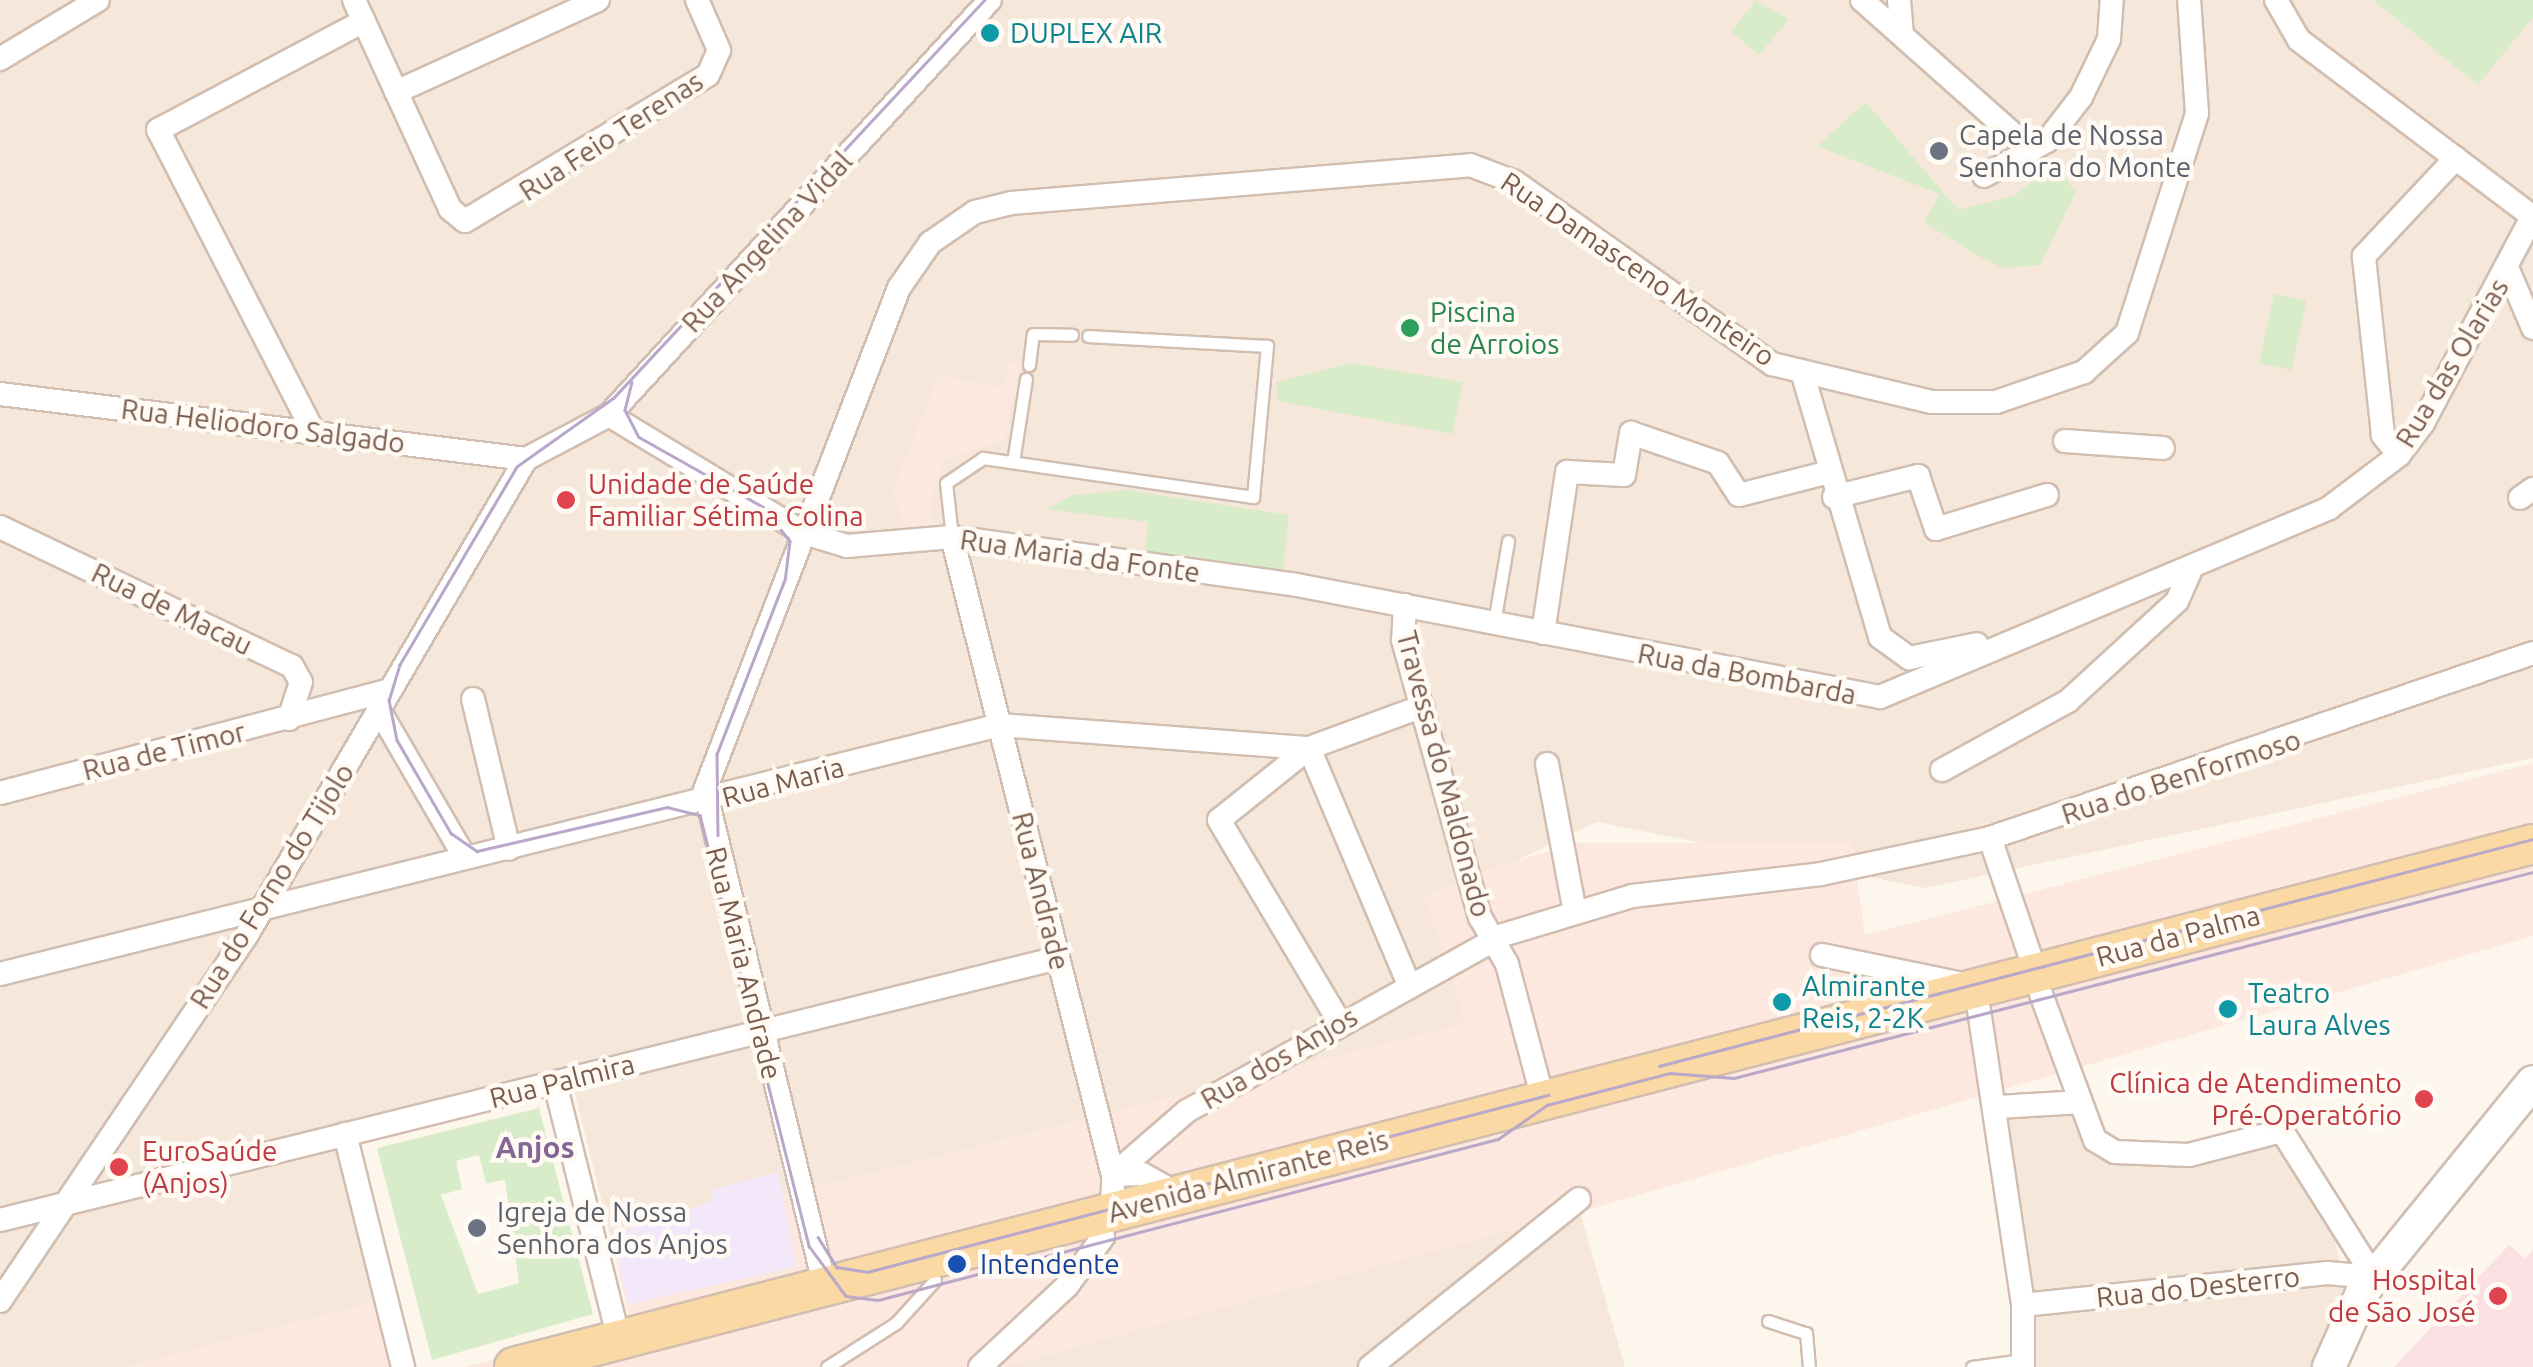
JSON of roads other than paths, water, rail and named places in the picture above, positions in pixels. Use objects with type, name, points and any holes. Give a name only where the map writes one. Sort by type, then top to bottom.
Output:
[{"type":"main road","name":"Rua da Palma","points":[[2039,983],[2533,844]]},
{"type":"main road","name":"Rua da Palma","points":[[1980,998],[2533,866]]},
{"type":"main road","name":"Avenida Almirante Reis","points":[[514,1367],[609,1354],[828,1297],[1109,1208],[1180,1194],[1542,1096],[1980,998]]},
{"type":"main road","name":"Avenida Almirante Reis","points":[[828,1297],[935,1280],[1109,1208],[1497,1134],[1564,1100],[1670,1073],[1733,1073],[1980,998]]},
{"type":"street","points":[[0,59],[98,0]]},
{"type":"street","points":[[314,433],[158,130],[359,11],[396,92],[598,0]]},
{"type":"street","name":"Rua Feio Terenas","points":[[396,92],[450,209],[464,221],[484,218],[708,75],[716,42],[696,0]]},
{"type":"street","name":"Rua Angelina Vidal","points":[[526,459],[609,415],[990,0]]},
{"type":"street","points":[[1862,0],[2031,150]]},
{"type":"street","points":[[1899,0],[1902,35]]},
{"type":"street","points":[[1984,176],[2031,150],[2081,97],[2110,39],[2112,0]]},
{"type":"street","name":"Rua Damasceno Monteiro","points":[[804,533],[907,272],[943,231],[1011,203],[1470,164],[1515,182],[1753,353],[1803,375],[1966,405],[2077,375],[2114,353],[2144,292],[2194,128],[2189,0]]},
{"type":"street","points":[[2276,0],[2299,40],[2533,216]]},
{"type":"street","points":[[2399,455],[2383,435],[2364,256],[2456,158]]},
{"type":"street","name":"Rua das Olarias","points":[[2190,572],[2329,508],[2399,455],[2508,270],[2533,216]]},
{"type":"street","points":[[2508,270],[2533,328]]},
{"type":"street","points":[[1803,375],[1826,472],[1873,626],[1896,653],[1916,658],[2025,634]]},
{"type":"street","name":"Rua Heliodoro Salgado","points":[[0,394],[526,459]]},
{"type":"street","name":"Rua Maria da Fonte","points":[[609,415],[804,533],[864,548],[952,537],[1404,606]]},
{"type":"street","points":[[1544,633],[1567,472],[1624,475],[1632,433],[1718,464],[1739,494],[1826,472]]},
{"type":"street","points":[[2066,441],[2163,448]]},
{"type":"street","name":"Rua do Forno do Tijolo","points":[[0,1301],[264,908],[526,459]]},
{"type":"street","points":[[1834,498],[1918,476],[1936,529],[2047,495]]},
{"type":"street","name":"Rua de Macau","points":[[0,527],[292,666],[301,682],[289,718]]},
{"type":"street","name":"Rua Maria Andrade","points":[[804,533],[717,744],[706,802],[828,1297]]},
{"type":"street","name":"Rua Andrade","points":[[952,537],[1058,958],[1109,1208]]},
{"type":"street","points":[[1942,770],[2068,701],[2177,601],[2190,572]]},
{"type":"street","name":"Rua da Bombarda","points":[[1404,606],[1860,699],[2190,572]]},
{"type":"street","name":"Travessa do Maldonado","points":[[1404,606],[1404,640],[1492,941],[1506,964],[1542,1096]]},
{"type":"street","name":"Rua do Benformoso","points":[[1574,912],[1671,889],[1821,874],[1990,838],[2533,654]]},
{"type":"street","points":[[472,699],[509,850]]},
{"type":"street","points":[[385,700],[465,858]]},
{"type":"street","name":"Rua de Timor","points":[[0,793],[329,708],[385,700]]},
{"type":"street","points":[[1340,1023],[1219,820],[1309,748],[1423,706]]},
{"type":"street","points":[[329,708],[354,718],[362,740]]},
{"type":"street","name":"Rua Maria","points":[[0,974],[1000,726],[1309,748]]},
{"type":"street","points":[[1309,748],[1409,985]]},
{"type":"street","points":[[1547,764],[1574,912]]},
{"type":"street","points":[[1990,838],[2095,1140],[2115,1152],[2189,1156],[2282,1131],[2374,1277]]},
{"type":"street","name":"Rua dos Anjos","points":[[980,1367],[1068,1286],[1109,1208],[1139,1167],[1200,1102],[1492,941],[1574,912]]},
{"type":"street","name":"Rua da Palma","points":[[1822,956],[1980,998]]},
{"type":"street","name":"Rua Palmira","points":[[0,1220],[1058,958]]},
{"type":"street","points":[[1980,998],[2024,1305],[2022,1364]]},
{"type":"street","points":[[555,1082],[609,1354]]},
{"type":"street","points":[[2328,1367],[2374,1277],[2533,1082]]},
{"type":"street","points":[[1996,1107],[2079,1102]]},
{"type":"street","points":[[346,1134],[403,1367]]},
{"type":"street","points":[[1139,1167],[1180,1194]]},
{"type":"street","points":[[1370,1367],[1579,1199]]},
{"type":"street","name":"Rua do Desterro","points":[[2024,1305],[2328,1273],[2374,1277]]},
{"type":"lane","points":[[1029,365],[1034,334],[1072,335]]},
{"type":"lane","points":[[952,537],[946,483],[956,468],[982,458],[1253,496],[1267,346],[1088,336]]},
{"type":"lane","points":[[1013,462],[1026,379]]},
{"type":"lane","points":[[1494,624],[1508,541]]},
{"type":"lane","points":[[827,1367],[896,1323],[935,1280]]},
{"type":"lane","points":[[1768,1321],[1806,1334],[1808,1367]]},
{"type":"lane","points":[[1972,1367],[2022,1364]]},
{"type":"tram line","points":[[985,0],[614,398],[517,467],[400,665],[389,700],[397,740],[451,833],[477,851],[667,807],[700,815],[809,1246],[846,1296],[878,1300],[1498,1139],[1547,1105],[1670,1073],[1734,1078],[2533,872]]},
{"type":"tram line","points":[[632,382],[625,410],[639,437],[763,507],[790,541],[785,580],[717,754],[718,835]]},
{"type":"tram line","points":[[1659,1066],[2533,839]]},
{"type":"tram line","points":[[818,1237],[837,1267],[867,1272],[1548,1095]]},
{"type":"place","name":"DUPLEX AIR","points":[[990,33]]},
{"type":"place","name":"Capela de Nossa Senhora do Monte","points":[[1939,151]]},
{"type":"place","name":"Piscina de Arroios","points":[[1410,328]]},
{"type":"place","name":"Unidade de Saúde Familiar Sétima Colina","points":[[566,500]]},
{"type":"place","name":"Almirante Reis, 2-2K","points":[[1782,1002]]},
{"type":"place","name":"Teatro Laura Alves","points":[[2228,1009]]},
{"type":"place","name":"Clínica de Atendimento Pré-Operatório","points":[[2424,1099]]},
{"type":"place","name":"EuroSaúde (Anjos)","points":[[119,1167]]},
{"type":"place","name":"Igreja de Nossa Senhora dos Anjos","points":[[477,1228]]},
{"type":"place","name":"Intendente","points":[[957,1264]]},
{"type":"place","name":"Hospital de São José","points":[[2498,1296]]},
{"type":"district","name":"Anjos","points":[[535,1147]]}]
